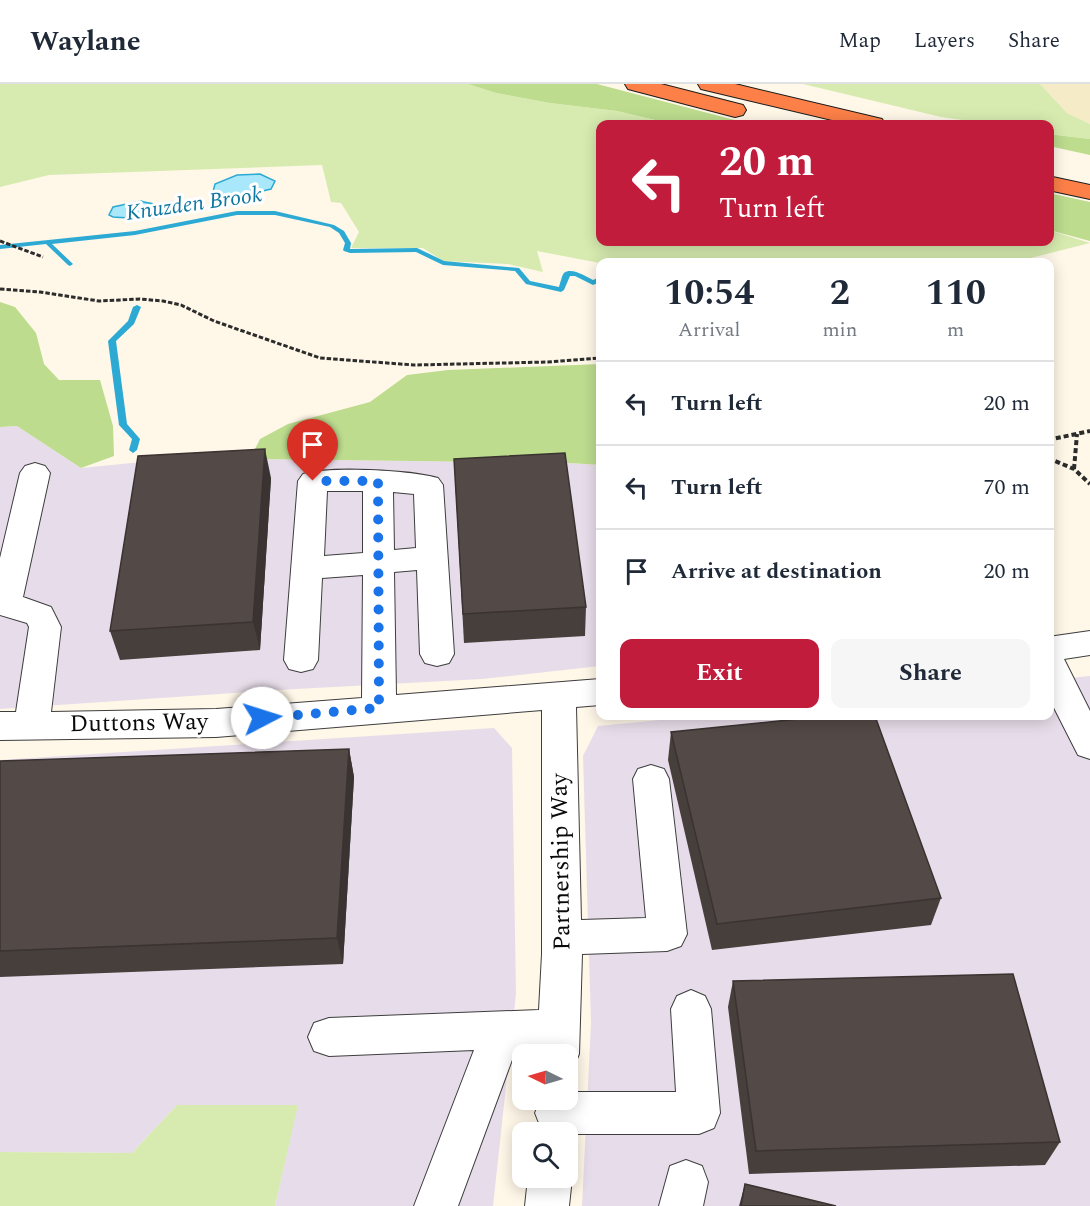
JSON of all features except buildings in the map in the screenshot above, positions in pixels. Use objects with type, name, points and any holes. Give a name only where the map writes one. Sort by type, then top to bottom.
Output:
[{"type":"highway","points":[[636,84],[776,120]]},
{"type":"highway","points":[[709,84],[858,120]]},
{"type":"highway","points":[[1054,164],[1090,172]]},
{"type":"highway","points":[[1054,184],[1090,192]]},
{"type":"street","points":[[16,725],[45,627],[40,615],[26,609],[3,613],[35,473]]},
{"type":"street","points":[[301,660],[309,568],[313,481],[378,481],[428,485],[437,654]]},
{"type":"street","points":[[378,481],[379,708]]},
{"type":"street","points":[[309,568],[431,558]]},
{"type":"street","points":[[1054,648],[1090,643]]},
{"type":"street","points":[[1054,673],[1090,745]]},
{"type":"street","name":"Duttons Way","points":[[16,725],[216,723],[379,708],[596,692]]},
{"type":"street","name":"Partnership Way","points":[[329,1037],[502,1030],[559,1041],[562,938],[559,696]]},
{"type":"street","points":[[562,938],[667,934],[651,779]]},
{"type":"street","points":[[556,1115],[699,1113],[691,1009]]},
{"type":"street","points":[[435,1206],[502,1030]]},
{"type":"street","points":[[547,1206],[549,1188]]},
{"type":"path","points":[[0,241],[43,257]]},
{"type":"path","points":[[0,289],[40,292],[99,301],[140,299],[163,301],[181,305],[214,321],[320,358],[414,365],[548,362],[596,358]]},
{"type":"path","points":[[1054,439],[1090,431]]},
{"type":"path","points":[[1074,469],[1077,434]]},
{"type":"path","points":[[1054,461],[1074,469],[1090,484]]},
{"type":"shaded area","points":[[1040,84],[1090,84],[1090,124],[1067,113]]},
{"type":"shaded area","points":[[17,426],[81,468],[183,458],[596,465],[596,666],[482,679],[0,709],[0,427]]},
{"type":"shaded area","points":[[1090,676],[1090,1206],[582,1206],[591,1023],[583,756],[598,726],[660,720],[1054,720],[1054,680]]},
{"type":"shaded area","points":[[494,728],[512,748],[516,994],[493,1206],[275,1206],[297,1105],[177,1105],[132,1153],[0,1152],[0,760]]},
{"type":"green space","points":[[0,84],[468,84],[496,93],[550,103],[617,111],[655,120],[596,120],[596,246],[1054,246],[1054,232],[1090,243],[1031,258],[596,258],[596,262],[537,251],[543,272],[508,264],[443,261],[423,248],[351,248],[359,232],[341,203],[331,202],[322,165],[49,175],[0,187]]},
{"type":"green space","points":[[468,84],[597,84],[735,120],[655,120],[617,111],[550,103],[496,93]]},
{"type":"green space","points":[[803,84],[1040,84],[1067,113],[1090,124],[1090,139],[1054,135],[1054,120],[962,120]]},
{"type":"green space","points":[[1054,135],[1090,139],[1090,155],[1054,147]]},
{"type":"green space","points":[[1054,194],[1090,202],[1090,241],[1054,231]]},
{"type":"green space","points":[[0,302],[15,307],[36,333],[44,364],[59,380],[100,380],[113,426],[114,456],[81,468],[17,426],[0,427]]},
{"type":"green space","points":[[596,364],[596,465],[250,459],[260,439],[288,424],[370,402],[407,375],[448,370]]},
{"type":"green space","points":[[177,1105],[298,1105],[275,1206],[0,1206],[0,1152],[132,1153]]},
{"type":"water","points":[[260,174],[275,181],[271,189],[232,198],[212,196],[215,184],[237,175]]},
{"type":"water","points":[[141,201],[181,211],[147,218],[109,215],[113,207]]},
{"type":"waterway","name":"Knuzden Brook","points":[[47,242],[135,233],[237,213],[275,213],[332,226],[342,232],[348,243],[346,250],[350,251],[417,250],[443,263],[517,269],[528,283],[561,290],[567,274],[576,274],[593,283],[596,281]]},
{"type":"waterway","name":"Knuzden Brook","points":[[0,247],[47,242]]},
{"type":"waterway","points":[[47,242],[70,264]]},
{"type":"waterway","points":[[133,450],[136,439],[123,425],[112,341],[131,322],[137,307]]},
{"type":"route","points":[[262,718],[379,708],[378,481],[313,481]]}]
